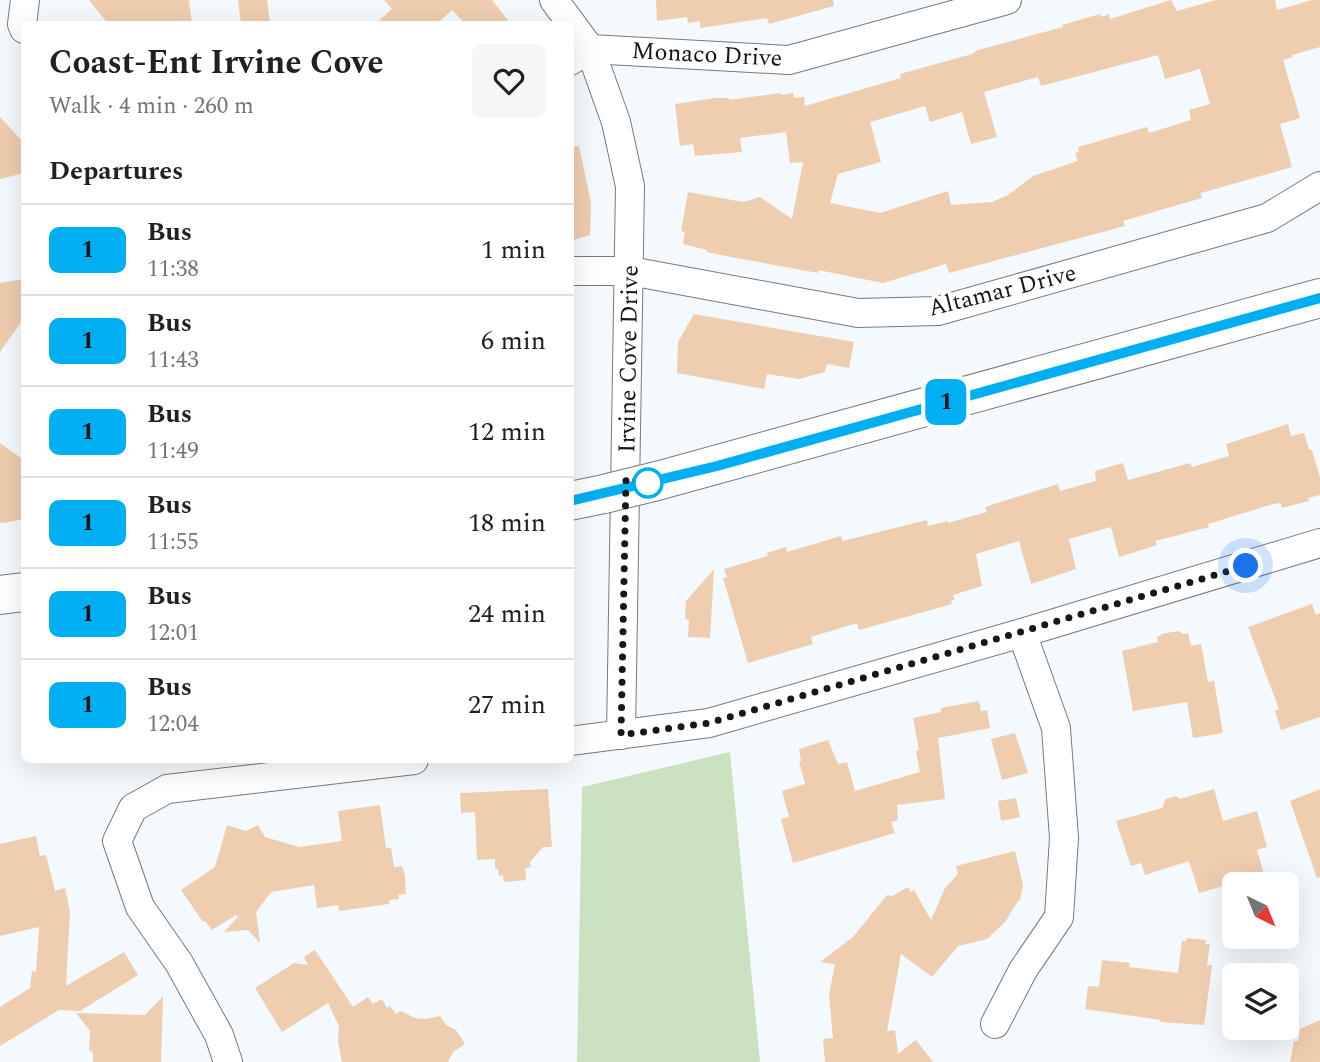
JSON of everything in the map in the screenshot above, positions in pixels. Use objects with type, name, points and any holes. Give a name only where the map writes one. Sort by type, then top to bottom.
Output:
[{"type":"highway","points":[[584,495],[657,481],[1320,298]]},
{"type":"highway","points":[[0,595],[21,592]]},
{"type":"street","points":[[22,21],[25,0]]},
{"type":"street","name":"Irvine Cove Drive","points":[[554,0],[564,21]]},
{"type":"street","name":"Monaco Drive","points":[[580,55],[789,60],[1007,0]]},
{"type":"street","name":"Irvine Cove Drive","points":[[580,55],[616,122],[630,186],[621,735]]},
{"type":"street","name":"Altamar Drive","points":[[574,271],[630,271],[858,313],[938,311],[1267,218],[1320,186]]},
{"type":"street","points":[[574,741],[709,723],[1022,633],[1320,543]]},
{"type":"street","points":[[995,1024],[1023,970],[1059,917],[1064,838],[1056,728],[1022,633]]},
{"type":"street","points":[[228,1062],[219,1035],[179,963],[140,907],[117,841],[133,808],[167,789],[388,763]]},
{"type":"green space","points":[[730,752],[760,1062],[577,1062],[582,787]]},
{"type":"building","points":[[89,0],[189,0],[192,21],[106,21]]},
{"type":"building","points":[[238,0],[267,0],[270,21],[241,21]]},
{"type":"building","points":[[384,0],[492,0],[509,21],[463,21],[452,10],[440,21],[378,21],[392,9]]},
{"type":"building","points":[[656,0],[833,0],[834,6],[769,24],[767,18],[700,28],[700,21],[688,23],[687,17],[657,21]]},
{"type":"building","points":[[1171,0],[1177,11],[1216,0],[1275,0],[1277,10],[1320,0],[1320,47],[1283,60],[1300,118],[1280,124],[1292,167],[1201,193],[1202,198],[1123,221],[1125,226],[949,273],[946,264],[883,283],[736,258],[683,244],[685,232],[681,231],[688,192],[743,202],[760,197],[792,219],[803,162],[790,163],[786,132],[740,138],[742,152],[695,156],[693,144],[680,146],[675,104],[715,98],[729,100],[793,93],[794,98],[804,97],[805,106],[901,78],[900,74],[1100,14],[1101,17],[1109,14],[1110,19]],"holes":[[[1158,55],[1165,79],[1200,69],[1210,104],[1189,110],[1191,120],[1149,133],[1147,127],[1078,147],[1079,152],[1075,153],[1078,161],[1033,176],[1008,195],[992,202],[951,205],[948,191],[880,213],[830,203],[838,174],[881,162],[870,122],[925,106],[930,122],[962,112],[971,144],[997,137],[984,92],[1038,77],[1041,86]]]},
{"type":"building","points":[[0,117],[21,140],[21,174],[0,179]]},
{"type":"building","points":[[579,146],[591,203],[590,235],[574,240],[574,147]]},
{"type":"building","points":[[21,280],[21,322],[0,352],[0,283]]},
{"type":"building","points":[[694,314],[854,342],[849,368],[827,364],[825,372],[799,379],[767,374],[764,389],[677,373],[678,342]]},
{"type":"building","points":[[1288,424],[1291,436],[1304,433],[1320,477],[1320,495],[1308,498],[1309,501],[1282,508],[1281,503],[1273,504],[1208,524],[1209,527],[1155,541],[1157,545],[1119,557],[1111,527],[1069,539],[1076,569],[1031,584],[1019,541],[976,554],[982,586],[953,595],[955,600],[951,601],[952,604],[859,630],[857,623],[811,637],[813,644],[748,663],[723,578],[727,577],[724,569],[768,556],[767,553],[786,547],[787,552],[841,536],[843,541],[927,520],[928,526],[948,523],[987,512],[985,507],[1058,484],[1060,491],[1096,481],[1095,471],[1123,463],[1128,480],[1190,463],[1192,467],[1229,456],[1226,444]]},
{"type":"building","points":[[0,443],[21,458],[21,520],[0,523]]},
{"type":"building","points":[[714,569],[710,638],[688,637],[686,601]]},
{"type":"building","points":[[1312,604],[1316,615],[1320,613],[1320,717],[1281,730],[1275,711],[1279,709],[1248,627]]},
{"type":"building","points":[[1178,631],[1188,633],[1191,646],[1201,644],[1208,682],[1214,681],[1223,733],[1193,738],[1187,702],[1133,711],[1122,651],[1158,642],[1157,636]]},
{"type":"building","points":[[979,701],[981,711],[987,710],[990,728],[938,738],[945,799],[897,805],[898,820],[891,822],[895,833],[793,863],[781,819],[789,817],[782,791],[805,784],[799,762],[799,749],[828,740],[838,764],[847,762],[855,791],[920,772],[913,718],[941,712],[941,708]]},
{"type":"building","points":[[1015,733],[1028,773],[1002,780],[991,739]]},
{"type":"building","points":[[548,789],[552,847],[543,847],[530,862],[531,867],[525,868],[526,880],[504,882],[503,875],[499,876],[498,869],[495,869],[495,859],[477,860],[475,812],[461,813],[460,793]]},
{"type":"building","points":[[1214,789],[1223,821],[1257,811],[1267,847],[1257,850],[1263,872],[1222,872],[1222,886],[1199,893],[1189,861],[1145,875],[1141,863],[1131,866],[1116,821],[1162,808],[1166,799],[1176,796],[1180,799]]},
{"type":"building","points":[[1320,789],[1320,877],[1317,878],[1290,801]]},
{"type":"building","points":[[1016,798],[1020,817],[1001,821],[998,801]]},
{"type":"building","points":[[380,805],[386,848],[391,848],[394,867],[402,866],[405,875],[406,894],[398,895],[399,899],[389,900],[389,904],[339,911],[338,905],[317,908],[314,885],[271,892],[256,912],[260,943],[248,930],[224,932],[238,917],[236,915],[212,930],[203,922],[181,890],[215,867],[227,825],[246,831],[258,825],[265,837],[299,847],[342,841],[338,811]]},
{"type":"building","points":[[36,836],[40,856],[46,855],[55,891],[65,888],[70,912],[66,986],[124,952],[138,975],[80,1011],[59,1010],[0,1046],[0,1007],[30,988],[32,971],[36,972],[39,927],[0,936],[0,844]]},
{"type":"building","points":[[1015,851],[1023,885],[1020,900],[1005,922],[987,939],[958,946],[932,977],[901,954],[887,1031],[895,1030],[898,1054],[916,1040],[933,1062],[825,1062],[823,1039],[833,1038],[829,995],[835,964],[820,962],[853,937],[887,895],[892,896],[908,887],[911,892],[914,890],[931,920],[945,888],[958,874],[956,866]]},
{"type":"building","points":[[1187,938],[1206,940],[1205,944],[1210,944],[1207,965],[1212,965],[1204,1025],[1160,1022],[1161,1020],[1085,1009],[1088,986],[1099,987],[1102,960],[1130,963],[1129,967],[1178,973],[1182,941]]},
{"type":"building","points":[[315,950],[353,1007],[368,997],[373,1004],[382,999],[387,1008],[390,1006],[396,1014],[401,1011],[415,1018],[425,1019],[440,1016],[446,1025],[456,1030],[465,1044],[453,1052],[448,1062],[342,1062],[338,1042],[339,1026],[328,1003],[282,1032],[255,988],[294,963],[308,965],[304,957]]},
{"type":"building","points":[[163,996],[161,1062],[93,1062],[93,1053],[89,1050],[90,1031],[76,1013],[145,1015]]},
{"type":"building","points":[[1320,1020],[1320,1062],[1290,1062],[1294,1041],[1299,1040],[1300,1029]]},
{"type":"bus line","name":"1","points":[[574,500],[717,466],[1320,298]]},
{"type":"route","points":[[648,483],[626,478],[621,735],[709,723],[1246,566]]}]
